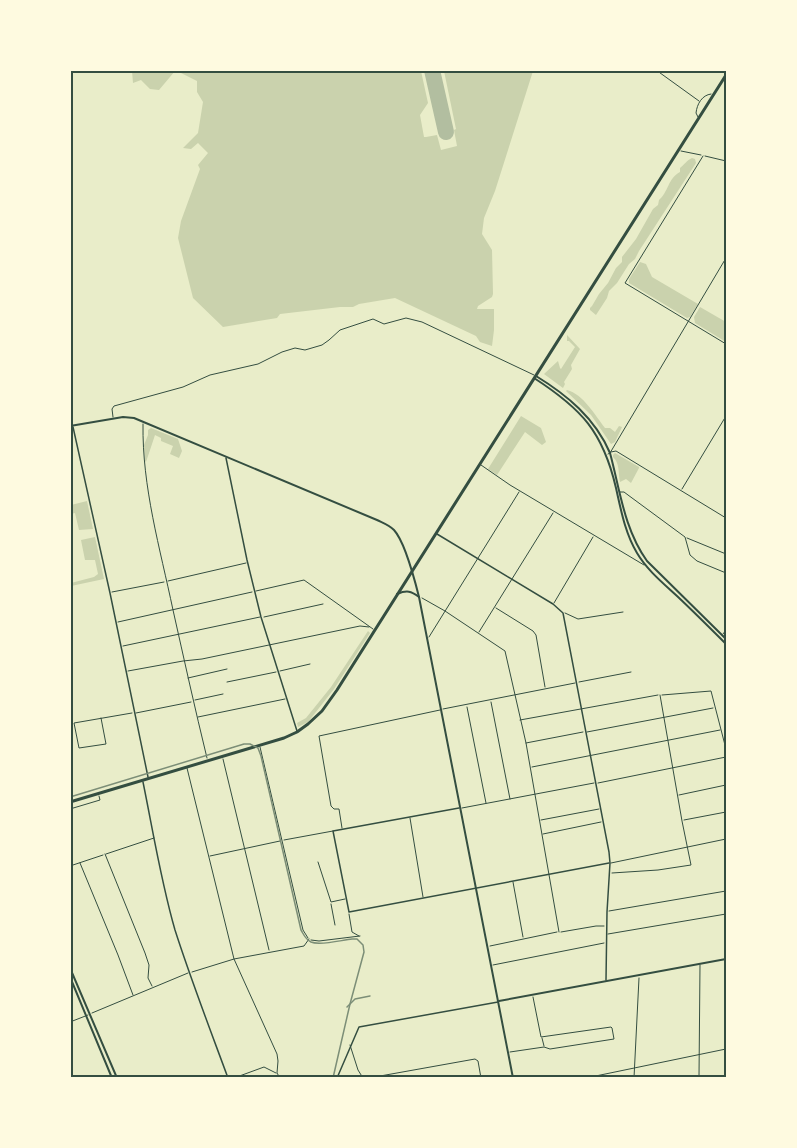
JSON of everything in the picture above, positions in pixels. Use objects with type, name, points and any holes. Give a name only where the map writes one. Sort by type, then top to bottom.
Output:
[{"type":"highway","points":[[70,802],[284,738],[297,732],[314,719],[330,701],[726,75]]},
{"type":"main road","points":[[535,377],[560,392],[580,409],[599,433],[608,454],[633,539],[647,561],[721,636],[726,644]]},
{"type":"main road","points":[[71,426],[128,417],[143,422],[389,526],[399,537],[419,597],[513,1077]]},
{"type":"main road","points":[[608,454],[626,530],[637,552],[649,568],[726,639]]},
{"type":"main road","points":[[396,595],[409,591],[419,597]]},
{"type":"main road","points":[[498,1002],[726,959]]},
{"type":"main road","points":[[70,968],[112,1077]]},
{"type":"main road","points":[[70,978],[117,1077]]},
{"type":"street","points":[[656,70],[699,101]]},
{"type":"street","points":[[700,118],[696,116],[699,101],[708,94],[714,95]]},
{"type":"street","points":[[679,150],[726,161]]},
{"type":"street","points":[[703,156],[625,283],[726,344]]},
{"type":"street","points":[[608,454],[726,258]]},
{"type":"street","points":[[113,419],[114,406],[183,387],[210,375],[258,364],[282,352],[296,348],[304,350],[322,345],[340,330],[373,319],[384,324],[406,318],[422,322],[535,377]]},
{"type":"street","points":[[681,491],[726,416]]},
{"type":"street","points":[[143,422],[144,465],[156,537],[208,761]]},
{"type":"street","points":[[71,426],[110,593],[148,779]]},
{"type":"street","points":[[608,454],[616,451],[726,518]]},
{"type":"street","points":[[226,457],[261,617],[297,732]]},
{"type":"street","points":[[479,464],[554,512],[649,568]]},
{"type":"street","points":[[427,640],[520,491]]},
{"type":"street","points":[[620,492],[624,492],[685,537],[726,554]]},
{"type":"street","points":[[479,633],[554,512]]},
{"type":"street","points":[[436,532],[553,604],[563,613],[578,619],[623,612]]},
{"type":"street","points":[[553,604],[594,535]]},
{"type":"street","points":[[685,537],[690,555],[697,561],[726,573]]},
{"type":"street","points":[[632,557],[635,557],[637,552]]},
{"type":"street","points":[[110,593],[248,563]]},
{"type":"street","points":[[116,622],[304,580],[374,630]]},
{"type":"street","points":[[419,597],[446,611],[505,651],[526,743],[559,932]]},
{"type":"street","points":[[121,646],[323,604]]},
{"type":"street","points":[[494,607],[536,635],[545,689]]},
{"type":"street","points":[[563,613],[610,863],[606,926],[606,981]]},
{"type":"street","points":[[126,672],[202,659],[360,626],[369,627]]},
{"type":"street","points":[[721,636],[726,630]]},
{"type":"street","points":[[227,682],[310,664]]},
{"type":"street","points":[[188,678],[227,669]]},
{"type":"street","points":[[342,830],[339,809],[331,806],[319,736],[631,672]]},
{"type":"street","points":[[520,720],[660,695],[711,691],[726,749]]},
{"type":"street","points":[[101,718],[106,744],[79,748],[74,723],[224,694]]},
{"type":"street","points":[[610,873],[691,865],[660,695]]},
{"type":"street","points":[[197,718],[287,699]]},
{"type":"street","points":[[490,700],[510,798]]},
{"type":"street","points":[[467,705],[486,803]]},
{"type":"street","points":[[526,743],[715,707]]},
{"type":"street","points":[[530,767],[722,730]]},
{"type":"street","points":[[260,745],[303,930],[309,939],[318,942],[360,936],[352,932],[333,831]]},
{"type":"street","points":[[222,756],[269,952]]},
{"type":"street","points":[[208,856],[726,757]]},
{"type":"street","points":[[187,767],[234,959],[277,1054],[277,1073]]},
{"type":"street","points":[[143,780],[175,929],[228,1077]]},
{"type":"street","points":[[677,795],[726,785]]},
{"type":"street","points":[[70,809],[100,800],[99,794]]},
{"type":"street","points":[[539,820],[601,809]]},
{"type":"street","points":[[682,821],[726,812]]},
{"type":"street","points":[[410,818],[424,898]]},
{"type":"street","points":[[542,834],[603,822]]},
{"type":"street","points":[[70,866],[154,838]]},
{"type":"street","points":[[349,912],[726,839]]},
{"type":"street","points":[[105,854],[145,953],[149,965],[148,978],[152,988]]},
{"type":"street","points":[[318,862],[331,902],[335,925]]},
{"type":"street","points":[[80,863],[133,996]]},
{"type":"street","points":[[513,881],[524,939]]},
{"type":"street","points":[[607,912],[726,891]]},
{"type":"street","points":[[331,902],[347,898]]},
{"type":"street","points":[[606,934],[726,914]]},
{"type":"street","points":[[487,946],[559,932],[606,926]]},
{"type":"street","points":[[70,1022],[189,973],[234,959],[304,946],[309,939]]},
{"type":"street","points":[[491,966],[606,943]]},
{"type":"street","points":[[586,1077],[726,1050],[726,959]]},
{"type":"street","points":[[699,1077],[700,964]]},
{"type":"street","points":[[634,1077],[639,975]]},
{"type":"street","points":[[533,994],[544,1047]]},
{"type":"street","points":[[337,1077],[356,1030],[362,1026],[498,1002]]},
{"type":"street","points":[[508,1053],[544,1047],[550,1049],[613,1040],[614,1038],[611,1027],[541,1036]]},
{"type":"street","points":[[350,1046],[363,1077]]},
{"type":"street","points":[[369,1077],[475,1059],[478,1061],[481,1077]]},
{"type":"street","points":[[234,1077],[264,1066],[280,1077]]},
{"type":"green space","points":[[132,70],[175,71],[159,90],[150,89],[141,80],[133,83]]},
{"type":"green space","points":[[177,71],[421,71],[428,103],[420,115],[424,137],[437,135],[441,150],[457,146],[454,130],[456,129],[444,71],[533,71],[495,191],[484,218],[482,234],[492,250],[493,294],[477,309],[494,309],[492,346],[480,342],[476,336],[395,298],[353,307],[280,314],[277,318],[223,327],[193,298],[178,238],[181,221],[200,169],[198,165],[208,153],[198,143],[191,149],[183,148],[198,133],[203,102],[197,92],[197,81]]},
{"type":"green space","points":[[692,158],[696,163],[635,259],[609,291],[596,315],[590,308],[622,262],[622,257],[636,239],[653,209],[658,205],[673,178],[680,172],[680,168]]},
{"type":"green space","points":[[640,262],[646,264],[652,277],[698,304],[690,317],[687,318],[629,283],[629,279]]},
{"type":"green space","points":[[700,307],[726,322],[726,342],[695,323],[694,317]]},
{"type":"green space","points":[[567,335],[580,349],[571,365],[572,369],[563,388],[544,374],[558,361],[561,369],[575,347],[567,341]]},
{"type":"green space","points":[[567,390],[583,400],[605,428],[610,428],[615,432],[619,426],[622,427],[615,442],[611,444],[591,415]]},
{"type":"green space","points":[[521,416],[541,428],[546,442],[542,445],[525,432],[497,475],[488,469]]},
{"type":"green space","points":[[151,428],[178,439],[182,451],[179,458],[170,454],[173,446],[161,441],[161,438],[155,435],[145,461],[144,445],[148,430]]},
{"type":"green space","points":[[615,453],[639,467],[631,483],[626,479],[620,482],[618,465],[613,457]]},
{"type":"green space","points":[[87,501],[93,529],[79,530],[75,513],[71,514],[71,505]]},
{"type":"green space","points":[[95,537],[104,579],[71,586],[71,583],[98,574],[95,560],[85,560],[81,540]]},
{"type":"green space","points":[[368,631],[370,633],[334,689],[308,722],[298,727],[297,723],[306,718],[331,687]]},
{"type":"runway","points":[[432,70],[446,132]]},
{"type":"tram line","points":[[70,797],[244,744],[258,748],[301,930],[307,940],[315,943],[357,939],[363,945],[364,952],[333,1078]]},
{"type":"tram line","points":[[347,1007],[355,999],[370,996]]}]
